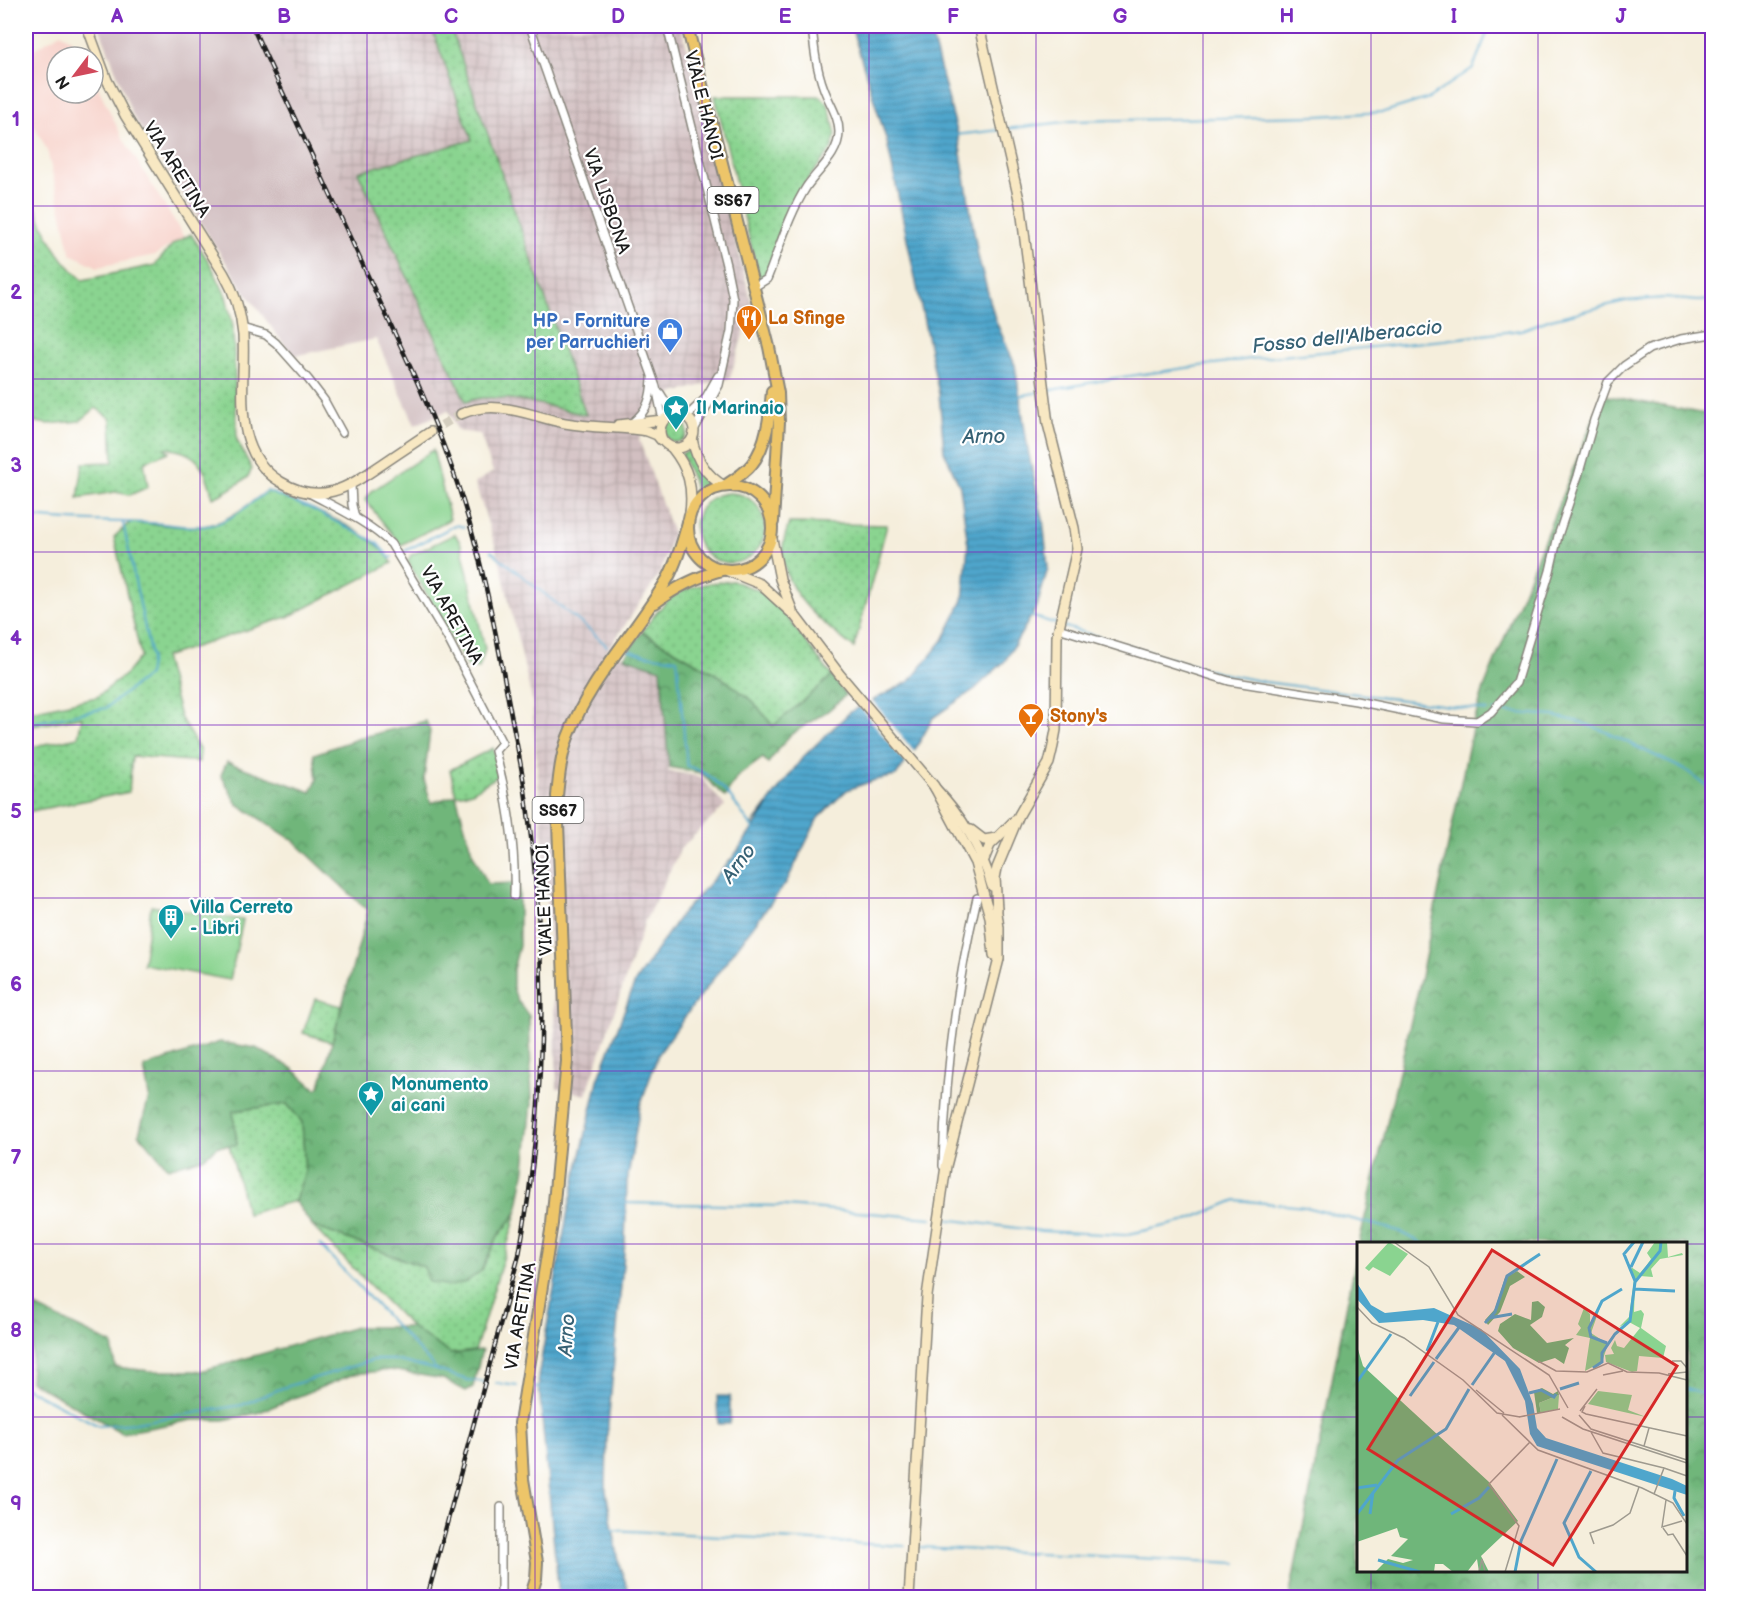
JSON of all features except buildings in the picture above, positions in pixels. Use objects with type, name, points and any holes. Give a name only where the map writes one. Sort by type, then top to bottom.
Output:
[{"type":"main road","name":"SS67","points":[[687,26],[770,347],[778,393],[779,422],[773,522]]},
{"type":"main road","points":[[909,1598],[927,1296],[942,1188],[998,967],[1000,948],[995,878],[1019,815],[1049,763],[1053,746],[1056,730],[1058,628],[1077,549],[1074,528],[1048,424],[1021,208],[979,26]]},
{"type":"main road","name":"VIA ARETINA","points":[[86,27],[104,73],[125,116],[228,282],[237,303],[242,328],[243,414],[247,440],[257,459],[273,476],[287,485],[309,493],[336,492],[351,485],[430,432]]},
{"type":"main road","name":"SS67","points":[[725,486],[743,473],[758,454],[770,411],[774,376]]},
{"type":"main road","points":[[461,414],[486,407],[508,408],[564,423],[647,431],[657,435],[661,440]]},
{"type":"main road","points":[[682,415],[690,420],[694,448],[702,465],[716,481],[725,486],[739,486],[757,495],[769,510],[773,522],[772,539],[780,579],[796,617]]},
{"type":"main road","name":"VIALE HANOI","points":[[663,420],[667,417],[682,415]]},
{"type":"main road","points":[[609,427],[633,422],[663,420],[659,431],[661,440]]},
{"type":"main road","points":[[672,448],[684,447],[693,435]]},
{"type":"main road","name":"VIALE HANOI","points":[[661,440],[672,448],[690,476],[692,495],[688,535],[696,552],[710,566],[725,570],[740,570],[760,559],[772,539]]},
{"type":"main road","name":"VIALE HANOI","points":[[567,1038],[557,796],[560,770],[568,739],[580,710],[598,679],[650,607],[669,576],[680,551],[689,518],[704,495],[713,489],[725,486]]},
{"type":"main road","points":[[725,570],[760,584],[796,617],[840,675],[972,831],[984,840],[996,838]]},
{"type":"main road","name":"VIALE HANOI","points":[[650,607],[673,589],[695,578],[725,570]]},
{"type":"main road","points":[[934,787],[966,844],[982,886],[993,941],[994,976]]},
{"type":"main road","points":[[958,814],[983,859],[996,909]]},
{"type":"main road","points":[[982,886],[983,859],[996,838],[1019,815]]},
{"type":"main road","points":[[966,844],[983,859],[995,858],[1005,847]]},
{"type":"main road","name":"VIA ARETINA","points":[[530,1598],[536,1579],[537,1562],[523,1479],[520,1423],[552,1224],[567,1061],[567,1038]]},
{"type":"street","name":"VIA LISBONA","points":[[530,26],[653,377],[667,404],[682,415]]},
{"type":"street","name":"VIALE HANOI","points":[[667,26],[725,257],[733,299],[731,331],[715,395],[702,414],[693,435]]},
{"type":"street","points":[[754,287],[767,279],[807,187],[834,152],[839,139],[840,129],[837,116],[824,89],[816,62],[812,26]]},
{"type":"street","points":[[242,328],[266,335],[276,343],[314,386],[342,433]]},
{"type":"street","points":[[1058,628],[1229,681],[1356,701],[1444,719],[1477,721],[1491,712],[1516,683],[1550,571],[1558,536],[1608,382],[1624,366],[1649,349],[1681,339],[1713,334]]},
{"type":"street","name":"VIALE HANOI","points":[[682,415],[705,399],[722,369]]},
{"type":"street","points":[[633,422],[649,404],[652,397],[653,377]]},
{"type":"street","name":"VIA LISBONA","points":[[657,387],[663,420]]},
{"type":"street","points":[[351,485],[351,505],[355,517]]},
{"type":"street","points":[[336,492],[336,502],[340,509]]},
{"type":"street","name":"VIA ARETINA","points":[[309,493],[379,532],[402,558],[447,637],[502,743],[495,751],[510,819],[515,862],[514,897]]},
{"type":"street","points":[[942,1188],[945,1107],[951,1039],[965,950],[977,898]]},
{"type":"street","points":[[501,1507],[501,1598]]},
{"type":"shaded area","points":[[99,26],[272,26],[449,410],[415,425],[376,339],[293,356],[242,288],[132,114]]},
{"type":"shaded area","points":[[272,26],[681,26],[752,305],[730,378],[674,393],[649,414],[639,439],[673,534],[659,575],[607,651],[661,668],[669,771],[701,777],[725,806],[681,848],[645,921],[586,1095],[557,1088],[553,982],[532,700],[499,558],[475,483],[493,472],[480,434],[458,431]]},
{"type":"shaded area","points":[[61,33],[70,39],[74,45],[45,45],[45,105],[105,105],[105,102],[121,135],[184,237],[155,255],[98,267],[71,254],[47,150],[26,110],[26,54]]},
{"type":"green space","points":[[431,26],[450,26],[586,415],[508,399],[478,399],[466,402],[358,172],[472,140]]},
{"type":"green space","points":[[715,96],[821,96],[828,104],[836,134],[831,150],[802,187],[765,276],[759,279]]},
{"type":"green space","points":[[26,182],[48,235],[63,259],[83,280],[155,265],[173,244],[191,234],[211,265],[226,296],[233,326],[237,440],[252,469],[247,478],[225,492],[223,490],[224,493],[213,498],[199,462],[185,453],[164,448],[169,452],[144,462],[148,487],[130,495],[115,492],[78,498],[83,463],[113,462],[111,419],[96,408],[80,421],[47,424],[26,420]]},
{"type":"green space","points":[[1603,395],[1712,415],[1712,1597],[1289,1598],[1357,1253],[1357,1572],[1687,1572],[1687,1242],[1359,1242],[1419,986],[1472,729],[1484,688]]},
{"type":"green space","points":[[676,420],[684,423],[687,431],[684,439],[676,442],[668,439],[665,431],[668,423]]},
{"type":"green space","points":[[433,450],[450,519],[401,545],[365,500],[372,491]]},
{"type":"green space","points":[[690,450],[711,480],[695,491],[681,454]]},
{"type":"green space","points":[[267,491],[317,511],[355,530],[384,552],[392,563],[290,616],[164,657],[180,717],[200,751],[199,762],[132,756],[129,792],[26,812],[26,748],[78,737],[82,717],[26,727],[26,712],[97,697],[127,673],[141,656],[114,537],[130,522],[187,527],[219,522],[232,516]]},
{"type":"green space","points":[[737,493],[750,499],[759,508],[763,514],[765,528],[763,542],[755,553],[744,561],[723,563],[705,553],[697,542],[695,521],[705,503],[716,495]]},
{"type":"green space","points":[[789,523],[887,525],[854,648],[805,605],[788,578],[783,546]]},
{"type":"green space","points":[[455,534],[461,544],[485,649],[479,668],[467,666],[408,561],[411,555]]},
{"type":"green space","points":[[733,581],[763,592],[786,616],[832,676],[773,727],[753,701],[718,675],[642,632],[661,608],[680,593],[702,585]]},
{"type":"green space","points":[[642,632],[718,675],[753,701],[773,726],[832,676],[846,695],[829,710],[790,735],[768,763],[763,758],[737,777],[725,797],[701,773],[669,767],[661,669],[624,657]]},
{"type":"green space","points":[[426,721],[430,731],[424,779],[431,803],[456,795],[472,852],[488,884],[519,883],[519,946],[513,969],[513,988],[517,1000],[529,1016],[532,1103],[525,1168],[517,1213],[498,1236],[481,1271],[466,1282],[451,1286],[429,1282],[424,1267],[312,1226],[295,1201],[305,1172],[302,1122],[287,1104],[233,1111],[237,1145],[219,1146],[203,1158],[168,1168],[139,1134],[149,1097],[144,1067],[220,1042],[256,1048],[292,1068],[316,1089],[320,1086],[368,911],[293,840],[237,804],[221,775],[227,762],[311,792],[317,780],[314,754],[363,737]]},
{"type":"green space","points":[[493,748],[500,775],[472,792],[456,795],[450,770]]},
{"type":"green space","points":[[151,906],[243,920],[230,980],[143,964]]},
{"type":"green space","points":[[315,999],[342,1006],[332,1042],[303,1033]]},
{"type":"green space","points":[[287,1104],[302,1122],[305,1172],[295,1201],[247,1214],[229,1145],[237,1144],[233,1111]]},
{"type":"green space","points":[[517,1213],[475,1351],[451,1354],[411,1327],[312,1226],[424,1267],[481,1271],[498,1236]]},
{"type":"green space","points":[[35,1307],[112,1344],[115,1367],[151,1371],[201,1371],[356,1327],[411,1327],[451,1354],[482,1350],[473,1387],[466,1391],[443,1379],[391,1370],[354,1374],[257,1413],[223,1420],[193,1420],[122,1433],[30,1381]]},
{"type":"water","name":"Arno","points":[[851,26],[929,26],[958,135],[978,256],[995,319],[1015,365],[1028,450],[1043,519],[1048,568],[1037,607],[1005,661],[975,689],[933,718],[918,745],[896,776],[875,780],[847,790],[818,818],[786,883],[658,1055],[640,1106],[627,1182],[625,1243],[607,1436],[606,1491],[620,1567],[631,1597],[559,1598],[538,1377],[567,1215],[598,1080],[635,982],[679,917],[734,856],[769,805],[751,826],[803,757],[850,712],[910,681],[943,640],[963,600],[968,545],[960,487],[944,451],[939,394],[887,142]]},
{"type":"water","points":[[717,1396],[730,1396],[730,1424],[718,1424]]},
{"type":"pier","points":[[870,698],[916,754],[907,765],[858,704]]},
{"type":"waterway","points":[[1005,129],[1073,121],[1318,116],[1384,112],[1429,98],[1473,68],[1490,26]]},
{"type":"waterway","points":[[955,135],[1000,130]]},
{"type":"waterway","name":"Fosso dell'Alberaccio","points":[[1046,391],[1115,378],[1250,359],[1521,330],[1551,319],[1625,301],[1664,298],[1712,300]]},
{"type":"waterway","name":"Fosso dell'Alberaccio","points":[[1019,396],[1040,392]]},
{"type":"waterway","points":[[26,516],[204,526],[233,516],[267,491],[312,509],[377,543],[390,558],[392,557]]},
{"type":"waterway","points":[[26,724],[106,708],[148,675],[151,657],[123,523]]},
{"type":"waterway","points":[[405,551],[456,525],[464,527]]},
{"type":"waterway","points":[[491,551],[607,646]]},
{"type":"waterway","points":[[1031,616],[1057,624]]},
{"type":"waterway","points":[[1062,626],[1215,672],[1265,682],[1488,711]]},
{"type":"waterway","points":[[626,649],[646,655],[677,659],[687,766],[699,770],[718,783],[754,830]]},
{"type":"waterway","points":[[1494,711],[1554,716],[1580,722],[1604,731],[1687,771],[1712,790]]},
{"type":"waterway","points":[[945,1219],[1041,1231],[1124,1235],[1183,1222],[1236,1200],[1305,1207],[1399,1231],[1419,1242]]},
{"type":"waterway","points":[[622,1203],[785,1206],[931,1218]]},
{"type":"waterway","points":[[320,1245],[437,1370]]},
{"type":"waterway","points":[[26,1388],[99,1426],[135,1423],[242,1405],[282,1388],[373,1360],[394,1360],[467,1380],[485,1382]]},
{"type":"waterway","points":[[496,1383],[517,1386]]},
{"type":"waterway","points":[[532,1387],[541,1388]]},
{"type":"waterway","points":[[1687,1389],[1712,1396]]},
{"type":"waterway","points":[[611,1530],[905,1546]]},
{"type":"waterway","points":[[919,1547],[1237,1563]]},
{"type":"tunnel","points":[[430,432],[461,414]]},
{"type":"railway","points":[[252,26],[413,374],[441,438],[459,490],[477,550],[497,642],[523,780],[534,861],[541,974],[541,1030],[535,1143],[528,1199],[519,1255],[427,1598]]},
{"type":"place","name":"La Sfinge","points":[[749,341]]},
{"type":"place","name":"HP - Forniture per Parruchieri","points":[[670,354]]},
{"type":"place","name":"Il Marinaio","points":[[676,431]]},
{"type":"place","name":"Stony's","points":[[1031,739]]},
{"type":"place","name":"Villa Cerreto - Libri","points":[[171,940]]},
{"type":"place","name":"Monumento ai cani","points":[[371,1117]]}]
